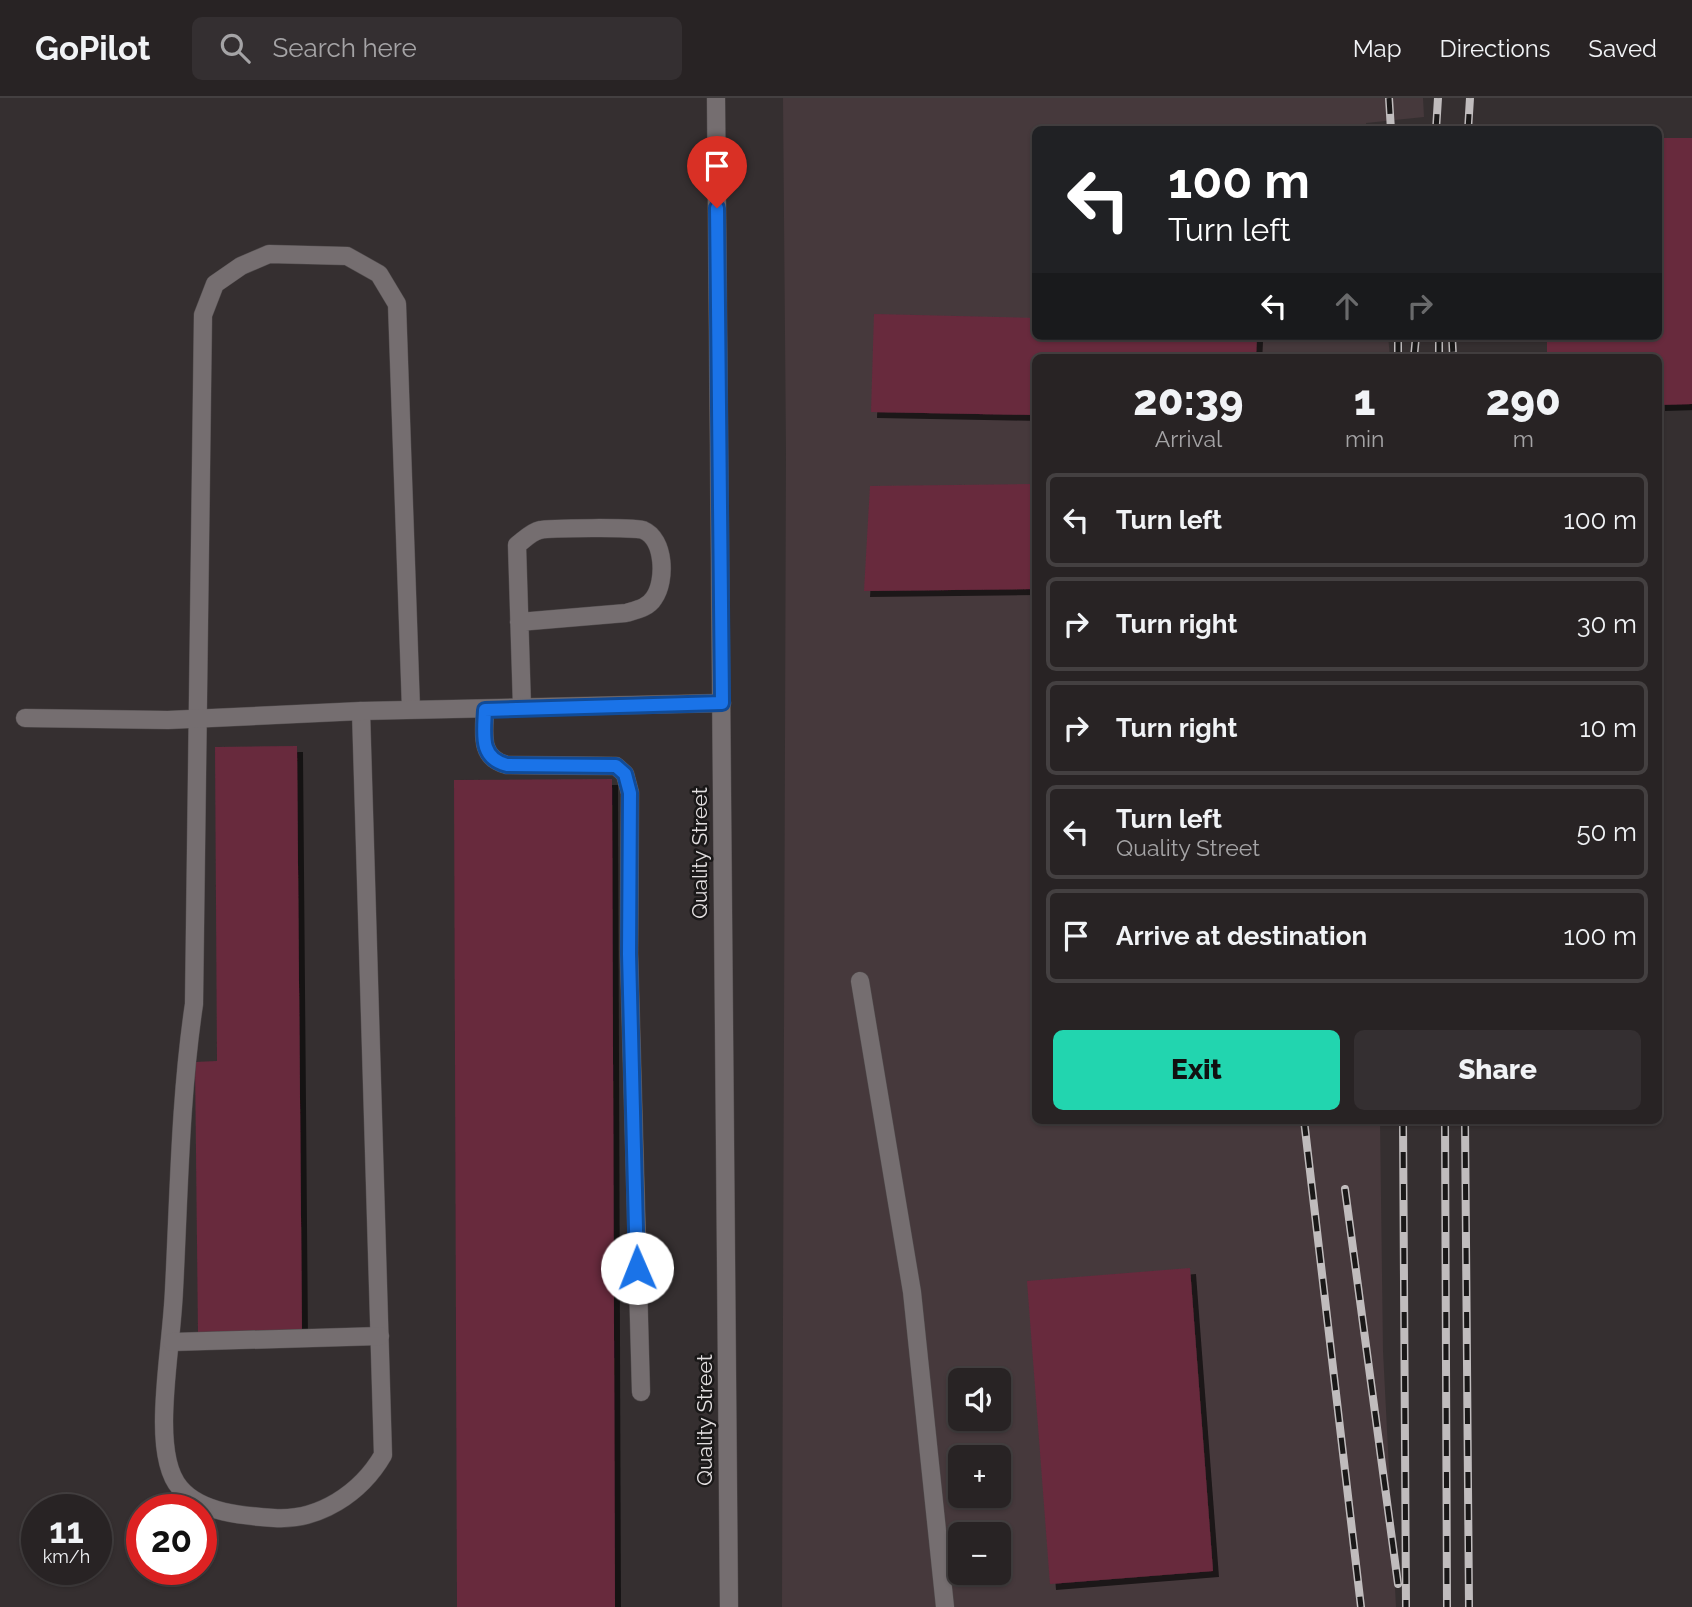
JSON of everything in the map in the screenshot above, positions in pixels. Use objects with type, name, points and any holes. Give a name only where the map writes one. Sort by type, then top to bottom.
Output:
[{"type":"street","name":"Quality Street","points":[[716,98],[729,1607]]},
{"type":"street","points":[[361,711],[383,1455],[372,1473],[336,1503],[305,1516],[282,1518],[228,1513],[205,1504],[180,1489],[165,1448],[164,1421],[172,1342],[185,1061],[194,1004],[202,315],[215,284],[241,266],[269,254],[347,256],[379,274],[397,304],[411,709]]},
{"type":"street","points":[[519,622],[626,613],[642,608],[653,600],[659,590],[661,558],[658,542],[643,529],[540,530],[517,545],[519,622],[522,707]]},
{"type":"street","points":[[25,718],[199,718],[411,709],[485,710],[722,703]]},
{"type":"street","points":[[485,710],[484,741],[487,754],[494,762],[507,765],[616,766],[625,774],[630,793],[629,954],[641,1392]]},
{"type":"street","points":[[860,981],[912,1292],[945,1607]]},
{"type":"street","points":[[172,1342],[380,1336]]},
{"type":"shaded area","points":[[783,98],[1423,98],[1424,117],[1366,123],[1366,126],[1032,126],[1032,340],[1388,340],[1390,354],[1032,354],[1032,1124],[1380,1124],[1383,1351],[1396,1607],[782,1607],[786,452]]},
{"type":"building","points":[[1662,138],[1692,138],[1692,404],[1662,405],[1662,354],[1547,354],[1547,340],[1662,340]]},
{"type":"building","points":[[874,314],[1032,318],[1032,340],[1257,340],[1256,354],[1032,354],[1032,415],[871,412]]},
{"type":"building","points":[[1032,484],[1032,589],[864,591],[870,486]]},
{"type":"building","points":[[297,746],[302,1332],[198,1334],[195,1062],[217,1061],[215,747]]},
{"type":"building","points":[[612,779],[615,1607],[457,1607],[454,780]]},
{"type":"building","points":[[1190,1268],[1213,1571],[1050,1584],[1027,1281]]},
{"type":"railway","points":[[1389,98],[1391,126]]},
{"type":"railway","points":[[1436,126],[1438,98]]},
{"type":"railway","points":[[1468,126],[1470,98]]},
{"type":"railway","points":[[1398,340],[1398,354]]},
{"type":"railway","points":[[1414,354],[1416,340]]},
{"type":"railway","points":[[1439,340],[1439,354]]},
{"type":"railway","points":[[1452,340],[1453,354]]},
{"type":"railway","points":[[1304,1124],[1361,1607]]},
{"type":"railway","points":[[1403,1124],[1406,1607]]},
{"type":"railway","points":[[1445,1124],[1447,1607]]},
{"type":"railway","points":[[1465,1124],[1469,1607]]},
{"type":"railway","points":[[1345,1189],[1398,1584]]},
{"type":"route","points":[[637,1268],[629,954],[630,793],[625,774],[616,766],[507,765],[494,762],[487,754],[484,741],[485,710],[722,703],[717,208]]}]
